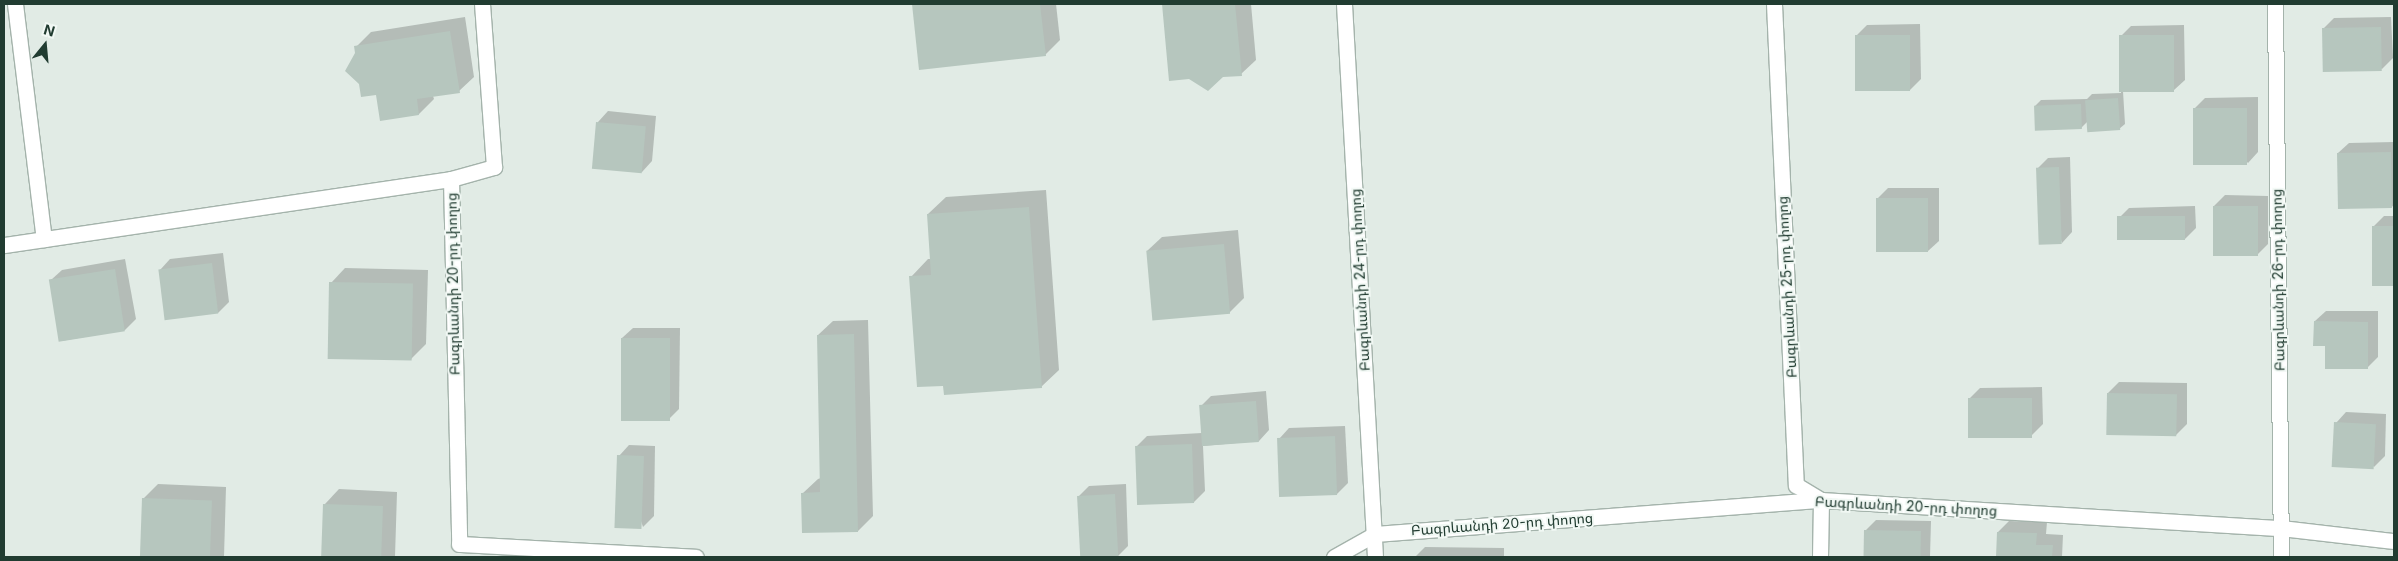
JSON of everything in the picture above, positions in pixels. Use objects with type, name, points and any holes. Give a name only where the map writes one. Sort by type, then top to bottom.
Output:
[{"type":"street","points":[[15,4],[44,239]]},
{"type":"street","points":[[451,179],[494,167],[482,4]]},
{"type":"street","name":"Բագրևանդի 24-րդ փողոց","points":[[1344,4],[1375,557]]},
{"type":"street","name":"Բագրևանդի 25-րդ փողոց","points":[[1774,4],[1796,485],[1820,500]]},
{"type":"street","name":"Բագրևանդի 26-րդ փողոց","points":[[2275,4],[2281,557]]},
{"type":"street","name":"Բագրևանդի 20-րդ փողոց","points":[[4,245],[451,179],[459,551],[696,557]]},
{"type":"street","points":[[1820,500],[1820,557]]},
{"type":"street","name":"Բագրևանդի 20-րդ փողոց","points":[[1334,557],[1375,534],[1820,500],[2282,528],[2394,541]]},
{"type":"building","points":[[912,4],[1040,4],[1046,56],[919,70]]},
{"type":"building","points":[[1162,4],[1235,4],[1242,76],[1223,77],[1208,91],[1189,79],[1169,81]]},
{"type":"building","points":[[2381,27],[2382,71],[2323,72],[2322,28]]},
{"type":"building","points":[[450,31],[460,93],[417,99],[419,115],[380,121],[376,95],[361,97],[359,84],[345,71],[355,53],[354,46]]},
{"type":"building","points":[[1855,35],[1910,35],[1910,91],[1855,91]]},
{"type":"building","points":[[2119,35],[2174,35],[2174,92],[2119,92]]},
{"type":"building","points":[[2118,98],[2120,130],[2087,132],[2085,100]]},
{"type":"building","points":[[2081,104],[2082,129],[2035,131],[2034,106]]},
{"type":"building","points":[[2193,108],[2247,108],[2247,165],[2193,165]]},
{"type":"building","points":[[596,122],[646,126],[642,173],[592,169]]},
{"type":"building","points":[[2391,152],[2392,208],[2338,209],[2337,153]]},
{"type":"building","points":[[2059,167],[2062,244],[2039,245],[2036,168]]},
{"type":"building","points":[[1876,198],[1928,198],[1928,252],[1876,252]]},
{"type":"building","points":[[2213,206],[2258,206],[2258,256],[2213,256]]},
{"type":"building","points":[[1029,207],[1042,388],[944,395],[943,386],[917,387],[909,276],[931,275],[927,214]]},
{"type":"building","points":[[2117,216],[2185,216],[2185,240],[2117,240]]},
{"type":"building","points":[[2372,226],[2394,226],[2394,286],[2372,286]]},
{"type":"building","points":[[1224,244],[1230,314],[1152,321],[1146,251]]},
{"type":"building","points":[[212,263],[218,314],[165,320],[158,270]]},
{"type":"building","points":[[115,269],[125,331],[59,342],[49,279]]},
{"type":"building","points":[[329,282],[413,283],[412,360],[328,359]]},
{"type":"building","points":[[2314,321],[2368,322],[2368,369],[2325,369],[2325,346],[2313,346]]},
{"type":"building","points":[[854,334],[858,532],[802,533],[801,493],[820,492],[817,335]]},
{"type":"building","points":[[621,338],[670,338],[670,421],[621,421]]},
{"type":"building","points":[[2107,393],[2177,394],[2176,436],[2106,435]]},
{"type":"building","points":[[1968,398],[2032,398],[2032,438],[1968,438]]},
{"type":"building","points":[[1256,401],[1259,442],[1202,446],[1199,405]]},
{"type":"building","points":[[2334,422],[2376,424],[2374,469],[2332,467]]},
{"type":"building","points":[[1335,436],[1337,495],[1279,497],[1277,438]]},
{"type":"building","points":[[1192,444],[1194,503],[1137,505],[1135,446]]},
{"type":"building","points":[[617,455],[644,456],[641,529],[614,528]]},
{"type":"building","points":[[1115,494],[1118,557],[1080,557],[1077,496]]},
{"type":"building","points":[[142,498],[212,500],[210,557],[140,557]]},
{"type":"building","points":[[323,504],[383,506],[381,557],[321,557]]},
{"type":"building","points":[[1864,530],[1921,531],[1921,557],[1864,557]]},
{"type":"building","points":[[1997,532],[2037,533],[2036,545],[2053,545],[2052,557],[1996,557]]}]
